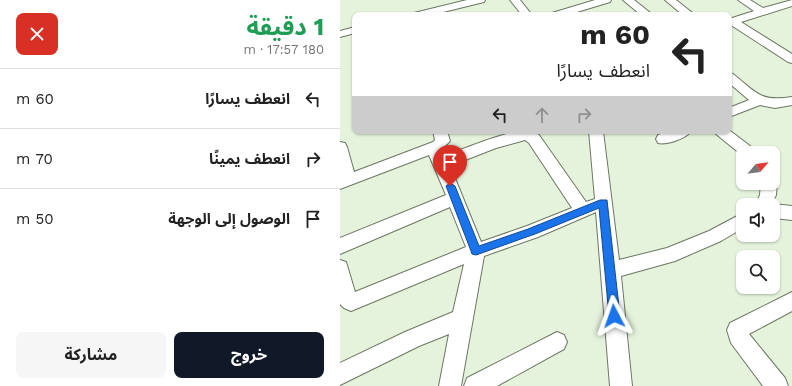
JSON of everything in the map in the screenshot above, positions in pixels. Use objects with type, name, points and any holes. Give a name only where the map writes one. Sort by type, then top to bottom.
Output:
[{"type":"street","points":[[433,12],[480,0]]},
{"type":"street","points":[[515,0],[525,12]]},
{"type":"street","points":[[566,12],[606,0]]},
{"type":"street","points":[[670,0],[686,12]]},
{"type":"street","points":[[743,0],[762,12]]},
{"type":"street","points":[[632,1],[645,12]]},
{"type":"street","points":[[732,22],[792,3]]},
{"type":"street","points":[[781,6],[792,12]]},
{"type":"street","points":[[584,7],[590,12]]},
{"type":"street","points":[[732,23],[792,59]]},
{"type":"street","points":[[340,34],[352,31]]},
{"type":"street","points":[[732,79],[759,101],[776,104],[792,101]]},
{"type":"street","points":[[732,112],[759,101]]},
{"type":"street","points":[[441,134],[443,141],[438,146],[436,156],[455,198],[476,251],[450,386]]},
{"type":"street","points":[[596,134],[611,270],[621,386]]},
{"type":"street","points":[[663,139],[676,134]]},
{"type":"street","points":[[725,134],[739,146]]},
{"type":"street","points":[[340,147],[344,182],[436,156],[528,135],[534,139],[584,211]]},
{"type":"street","points":[[340,246],[455,198]]},
{"type":"street","points":[[341,280],[348,300],[356,301],[476,251],[532,232],[604,202]]},
{"type":"street","points":[[780,212],[792,213]]},
{"type":"street","points":[[611,270],[668,255],[715,236],[736,224]]},
{"type":"street","points":[[777,386],[738,336],[738,330],[792,302]]},
{"type":"street","points":[[340,374],[412,339],[463,318]]},
{"type":"street","points":[[475,386],[557,342]]},
{"type":"route","points":[[450,186],[476,251],[532,232],[604,202],[614,316]]}]
